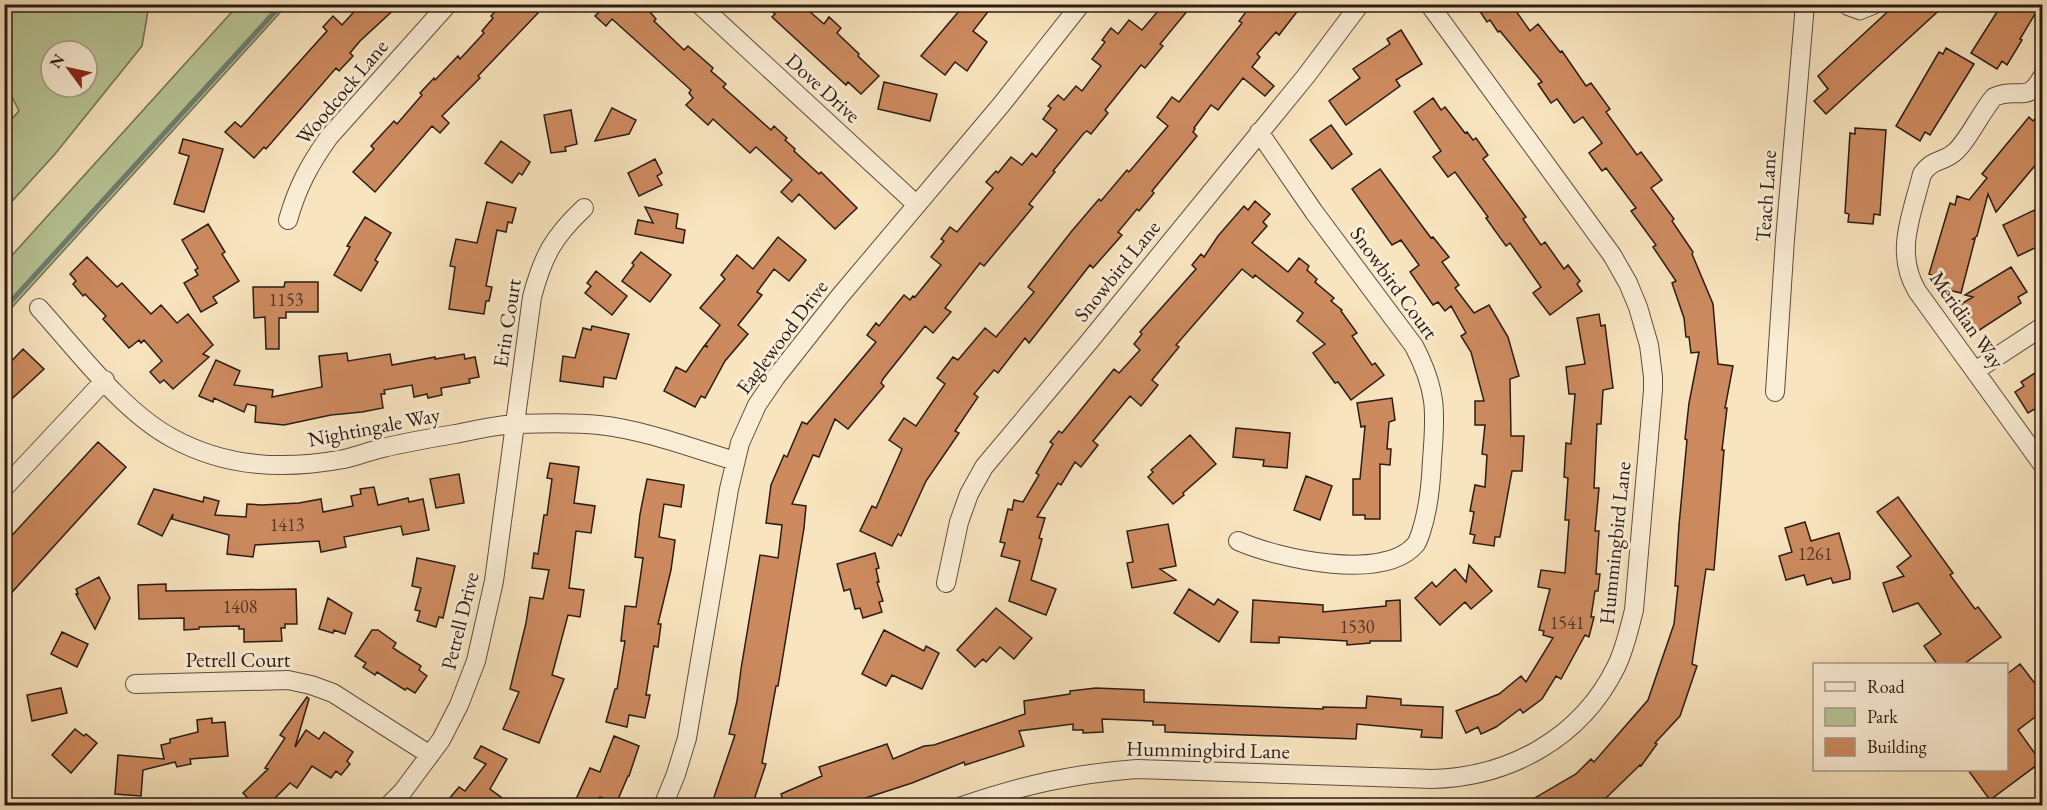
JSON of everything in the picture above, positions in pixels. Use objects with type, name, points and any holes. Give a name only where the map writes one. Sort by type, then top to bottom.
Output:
[{"type":"street","name":"Woodcock Lane","points":[[288,220],[296,192],[323,145],[448,4]]},
{"type":"street","name":"Dove Drive","points":[[699,4],[917,205]]},
{"type":"street","name":"Eaglewood Drive","points":[[663,806],[687,738],[735,461],[758,405],[776,377],[1001,105],[1081,4]]},
{"type":"street","name":"Snowbird Lane","points":[[946,583],[959,522],[969,494],[984,467],[1306,76],[1360,4]]},
{"type":"street","name":"Hummingbird Lane","points":[[962,806],[1004,799],[1047,780],[1091,772],[1137,769],[1432,779],[1474,775],[1526,758],[1555,740],[1583,715],[1602,692],[1617,666],[1634,610],[1653,390],[1649,345],[1638,307],[1612,255],[1429,4]]},
{"type":"street","name":"Teach Lane","points":[[1775,392],[1785,239],[1805,4]]},
{"type":"street","name":"Meridian Way","points":[[2043,77],[2036,89],[2028,94],[2003,93],[1994,97],[1957,151],[1948,157],[1936,160],[1927,167],[1922,174],[1905,245],[1905,262],[1910,279],[2043,464]]},
{"type":"street","name":"Snowbird Court","points":[[1238,541],[1280,556],[1311,561],[1369,565],[1387,562],[1403,555],[1417,543],[1430,502],[1435,415],[1431,386],[1425,367],[1414,346],[1314,212],[1259,132]]},
{"type":"street","name":"Erin Court","points":[[516,424],[532,297],[540,268],[561,232],[584,208]]},
{"type":"street","name":"Nightingale Way","points":[[39,308],[125,403],[144,419],[170,437],[216,457],[245,463],[310,464],[481,428],[516,424],[600,425],[633,431],[735,461]]},
{"type":"street","points":[[1975,371],[2043,327]]},
{"type":"street","points":[[4,488],[105,380]]},
{"type":"street","name":"Petrell Drive","points":[[388,806],[403,791],[430,755],[459,705],[477,662],[494,581],[516,424]]},
{"type":"street","name":"Petrell Court","points":[[135,684],[288,680],[311,685],[333,693],[430,755]]},
{"type":"lane","points":[[1841,4],[1846,10],[1860,15],[1875,9],[1880,4]]},
{"type":"green space","points":[[5,4],[149,5],[142,46],[55,154],[5,209],[5,126],[19,111],[5,83]]},
{"type":"green space","points":[[239,4],[287,5],[5,315],[5,263]]},
{"type":"building","points":[[361,4],[400,4],[360,41],[350,53],[353,56],[339,71],[336,68],[266,149],[264,147],[254,158],[225,132],[235,122],[241,127],[327,31],[323,27],[333,16],[342,25]]},
{"type":"building","points":[[502,4],[530,4],[538,13],[478,76],[480,78],[442,116],[449,123],[440,133],[432,126],[375,192],[353,172],[374,149],[371,146],[394,121],[397,124],[434,78],[435,80],[458,56],[460,59],[484,33],[482,31],[493,18],[491,16]]},
{"type":"building","points":[[595,4],[643,4],[656,19],[654,21],[684,50],[688,46],[713,68],[711,71],[726,84],[723,87],[771,130],[774,126],[787,138],[785,140],[795,149],[794,151],[819,174],[821,172],[857,208],[835,229],[799,194],[792,202],[781,192],[792,180],[756,147],[750,153],[713,119],[708,125],[686,105],[693,98],[689,93],[691,90],[612,19],[606,26],[595,16],[601,10]]},
{"type":"building","points":[[765,4],[801,4],[824,24],[829,17],[841,28],[837,33],[879,76],[861,94],[848,82],[846,85],[772,17],[775,14]]},
{"type":"building","points":[[965,4],[994,4],[973,31],[987,42],[967,71],[955,62],[945,75],[921,56]]},
{"type":"building","points":[[1164,4],[1193,4],[1160,44],[1163,46],[1145,68],[1141,65],[1105,110],[1108,113],[1091,134],[1087,131],[1084,133],[1053,171],[1055,172],[1029,204],[1033,207],[984,266],[980,263],[945,308],[951,312],[933,333],[925,326],[883,379],[881,383],[884,386],[848,429],[835,419],[819,457],[813,455],[792,504],[806,506],[804,528],[778,686],[776,686],[762,763],[766,764],[752,806],[711,806],[735,735],[729,734],[737,701],[760,555],[778,558],[782,525],[766,523],[771,485],[784,455],[787,457],[802,422],[807,424],[876,342],[867,335],[876,323],[879,326],[904,295],[910,300],[913,296],[915,297],[941,265],[931,257],[944,241],[941,239],[950,227],[957,232],[993,188],[986,182],[996,171],[998,173],[1011,157],[1022,165],[1032,153],[1036,157],[1057,130],[1043,119],[1051,108],[1048,106],[1058,95],[1064,100],[1076,86],[1082,91],[1101,66],[1092,59],[1105,42],[1102,40],[1111,28],[1118,34],[1129,20],[1142,30]]},
{"type":"building","points":[[1252,4],[1303,4],[1279,35],[1276,32],[1257,54],[1260,57],[1252,67],[1274,86],[1265,96],[1243,78],[1218,110],[1211,105],[1194,128],[1193,132],[1197,136],[1152,191],[1154,193],[1118,232],[1122,235],[1093,268],[1090,265],[1029,343],[1025,338],[998,373],[994,370],[974,394],[978,397],[955,431],[959,433],[926,481],[901,536],[898,534],[892,546],[860,531],[872,506],[876,508],[902,449],[889,440],[904,418],[916,426],[945,384],[937,378],[953,357],[958,360],[985,328],[996,337],[1034,292],[1028,287],[1099,199],[1101,201],[1127,170],[1129,172],[1168,126],[1157,117],[1172,97],[1179,102],[1242,23],[1239,21]]},
{"type":"building","points":[[1475,4],[1511,4],[1530,31],[1538,24],[1560,52],[1562,51],[1586,86],[1591,83],[1610,109],[1606,112],[1637,155],[1641,152],[1662,180],[1651,188],[1674,219],[1672,221],[1693,252],[1713,304],[1718,364],[1733,366],[1725,408],[1727,408],[1714,570],[1706,569],[1692,664],[1697,666],[1680,716],[1655,743],[1657,744],[1641,766],[1607,797],[1592,806],[1521,806],[1576,774],[1591,759],[1594,762],[1648,700],[1674,624],[1678,586],[1675,586],[1679,525],[1687,440],[1685,439],[1699,352],[1691,353],[1684,318],[1672,283],[1676,281],[1653,247],[1656,245],[1631,211],[1636,208],[1606,168],[1602,171],[1589,153],[1602,143],[1583,117],[1574,123],[1557,99],[1551,103],[1538,84],[1542,82],[1490,20],[1487,22]]},
{"type":"building","points":[[1896,4],[1946,4],[1826,114],[1814,101],[1828,89],[1818,76]]},
{"type":"building","points":[[2002,4],[2041,4],[2007,65],[2002,61],[1997,69],[1971,53]]},
{"type":"building","points":[[1401,30],[1422,64],[1396,80],[1400,86],[1346,125],[1329,101],[1360,78],[1353,69],[1390,44],[1387,39]]},
{"type":"building","points":[[1946,48],[1974,64],[1930,135],[1925,132],[1920,141],[1896,126],[1939,52],[1943,54]]},
{"type":"building","points":[[884,82],[937,94],[930,121],[878,109]]},
{"type":"building","points":[[1433,98],[1441,110],[1445,107],[1465,133],[1467,132],[1473,140],[1476,138],[1488,155],[1483,159],[1526,217],[1523,219],[1541,245],[1545,242],[1564,269],[1568,265],[1580,281],[1577,284],[1582,291],[1550,315],[1533,293],[1541,287],[1510,243],[1506,246],[1455,172],[1448,177],[1433,157],[1441,151],[1414,112]]},
{"type":"building","points":[[612,108],[636,120],[629,134],[595,141]]},
{"type":"building","points":[[2043,109],[2043,156],[1996,212],[1988,194],[1977,236],[1973,239],[1975,239],[1961,293],[1932,286],[1934,276],[1929,274],[1950,203],[1955,205],[1957,196],[1969,200],[1987,178],[1982,174],[2029,117],[2033,121]]},
{"type":"building","points":[[571,110],[577,144],[565,147],[566,151],[551,153],[544,115]]},
{"type":"building","points":[[1331,125],[1352,154],[1332,169],[1310,140]]},
{"type":"building","points":[[1855,128],[1886,130],[1880,215],[1874,214],[1873,224],[1848,222],[1849,214],[1845,213],[1850,133],[1855,134]]},
{"type":"building","points":[[183,139],[223,149],[204,212],[174,204],[189,156],[179,153]]},
{"type":"building","points":[[501,141],[530,162],[522,175],[519,173],[512,183],[485,163]]},
{"type":"building","points":[[655,159],[662,173],[657,176],[662,185],[639,196],[628,173]]},
{"type":"building","points":[[1380,169],[1431,238],[1433,237],[1449,257],[1442,262],[1459,285],[1455,288],[1474,313],[1489,305],[1508,337],[1519,376],[1510,379],[1511,436],[1524,436],[1522,471],[1512,471],[1500,537],[1495,537],[1494,546],[1473,543],[1475,535],[1470,534],[1474,512],[1470,511],[1475,485],[1485,487],[1487,455],[1482,454],[1485,425],[1475,425],[1475,401],[1484,401],[1471,352],[1461,336],[1466,333],[1451,306],[1445,311],[1438,302],[1433,305],[1410,272],[1419,265],[1401,240],[1392,245],[1352,189]]},
{"type":"building","points":[[1255,201],[1270,214],[1263,222],[1267,226],[1252,243],[1288,272],[1299,258],[1309,266],[1307,270],[1317,279],[1315,282],[1334,298],[1331,301],[1342,310],[1357,333],[1352,336],[1372,365],[1375,363],[1384,375],[1351,400],[1313,353],[1325,344],[1297,321],[1303,313],[1255,275],[1253,278],[1242,269],[1176,345],[1179,347],[1152,380],[1158,385],[1141,406],[1130,396],[1093,441],[1098,445],[1081,467],[1075,462],[1061,485],[1058,483],[1037,517],[1045,518],[1031,580],[1056,589],[1046,615],[1009,601],[1020,561],[1001,556],[1005,543],[1000,542],[1008,509],[1012,510],[1014,500],[1023,502],[1039,475],[1036,473],[1053,444],[1050,442],[1059,431],[1062,433],[1114,369],[1119,373],[1140,350],[1134,344],[1142,334],[1140,332],[1196,269],[1192,265],[1201,254],[1204,257],[1218,236],[1244,206],[1248,210]]},
{"type":"building","points":[[487,202],[516,208],[512,223],[508,222],[506,232],[497,230],[486,286],[492,287],[489,301],[486,301],[484,314],[449,309],[455,267],[450,266],[456,239],[477,243]]},
{"type":"building","points":[[2043,206],[2043,244],[2018,256],[2003,225]]},
{"type":"building","points":[[645,207],[678,214],[676,228],[685,230],[683,243],[635,234],[638,220],[653,223]]},
{"type":"building","points":[[365,217],[391,233],[375,260],[378,262],[361,291],[334,275],[350,247],[347,246]]},
{"type":"building","points":[[208,224],[225,252],[222,254],[239,281],[213,297],[217,303],[201,312],[184,283],[198,275],[195,270],[198,268],[182,240]]},
{"type":"building","points":[[778,237],[806,260],[789,281],[774,269],[757,292],[762,295],[738,325],[748,334],[725,361],[705,398],[701,396],[695,407],[664,391],[676,367],[686,372],[704,346],[708,347],[705,345],[720,325],[700,308],[725,279],[721,275],[737,255],[753,269]]},
{"type":"building","points":[[641,252],[671,275],[650,302],[622,281]]},
{"type":"building","points":[[87,257],[117,287],[122,283],[151,314],[161,305],[177,323],[188,314],[213,345],[203,354],[209,357],[173,389],[164,380],[160,383],[150,372],[162,361],[144,340],[141,343],[139,340],[129,348],[103,319],[106,316],[73,284],[76,281],[70,274]]},
{"type":"building","points":[[2011,267],[2027,292],[2018,297],[2021,303],[1978,331],[1975,326],[1967,330],[1954,308],[1973,297],[1965,295]]},
{"type":"building","points":[[596,271],[627,296],[612,315],[585,293],[591,286],[587,283]]},
{"type":"building","points":[[285,282],[318,282],[318,312],[286,312],[286,318],[279,318],[279,349],[266,349],[265,317],[254,318],[253,287],[284,287]]},
{"type":"building","points":[[1599,314],[1601,326],[1605,325],[1613,388],[1603,390],[1601,424],[1597,424],[1594,488],[1599,488],[1595,531],[1599,531],[1596,574],[1600,574],[1598,591],[1595,591],[1591,617],[1594,617],[1589,637],[1585,635],[1561,679],[1556,676],[1542,699],[1523,713],[1520,709],[1496,727],[1481,734],[1478,727],[1466,733],[1456,711],[1499,694],[1521,676],[1526,682],[1553,638],[1543,635],[1544,631],[1539,630],[1550,589],[1538,587],[1541,570],[1565,573],[1569,520],[1565,520],[1568,478],[1564,477],[1566,443],[1571,444],[1575,394],[1569,394],[1566,367],[1585,364],[1577,318]]},
{"type":"building","points":[[592,326],[629,334],[616,379],[604,377],[603,387],[560,381],[563,356],[575,358],[583,328],[591,330]]},
{"type":"building","points":[[23,349],[44,369],[4,406],[4,369]]},
{"type":"building","points":[[347,353],[348,361],[390,354],[392,365],[464,354],[465,359],[475,357],[479,377],[469,379],[470,383],[441,388],[442,395],[428,398],[427,394],[414,397],[412,385],[384,390],[385,394],[381,394],[383,408],[331,415],[284,425],[255,422],[256,406],[247,404],[244,412],[214,398],[213,402],[199,396],[216,360],[240,371],[234,385],[273,390],[272,397],[322,387],[319,356]]},
{"type":"building","points":[[2043,368],[2043,404],[2028,413],[2015,392],[2024,386],[2021,382]]},
{"type":"building","points":[[1392,398],[1395,420],[1389,422],[1387,449],[1391,449],[1390,465],[1380,464],[1380,519],[1365,519],[1365,515],[1353,515],[1353,479],[1360,479],[1365,426],[1361,427],[1357,403]]},
{"type":"building","points":[[1236,428],[1290,433],[1287,468],[1263,466],[1264,460],[1233,457]]},
{"type":"building","points":[[1190,435],[1216,464],[1173,504],[1148,477],[1153,472],[1151,470]]},
{"type":"building","points":[[98,442],[126,467],[4,601],[4,544]]},
{"type":"building","points":[[550,463],[579,467],[574,503],[595,506],[591,533],[576,531],[569,588],[584,590],[580,617],[568,615],[552,675],[564,679],[539,743],[503,729],[519,692],[510,689],[530,597],[543,599],[549,570],[532,568],[534,553],[538,554],[544,515],[547,515],[552,479],[547,478]]},
{"type":"building","points":[[459,474],[464,503],[436,508],[430,479]]},
{"type":"building","points":[[1306,476],[1332,486],[1320,520],[1294,510]]},
{"type":"building","points":[[647,479],[684,485],[681,507],[664,504],[659,537],[675,540],[671,570],[658,624],[661,624],[658,647],[654,646],[646,695],[650,695],[645,718],[629,715],[627,727],[606,722],[615,689],[617,689],[625,641],[621,641],[625,606],[636,607],[643,558],[635,557]]},
{"type":"building","points":[[374,487],[378,505],[408,498],[409,502],[423,499],[429,530],[403,535],[401,526],[344,537],[346,547],[321,552],[319,541],[255,545],[253,557],[227,554],[229,535],[172,519],[173,514],[162,536],[138,524],[154,489],[203,502],[204,497],[219,501],[215,515],[246,517],[247,504],[299,503],[321,499],[323,512],[353,506],[351,496],[361,494],[360,489]]},
{"type":"building","points":[[1898,497],[1953,573],[1950,575],[1975,609],[1978,607],[2001,637],[1965,663],[1936,663],[1924,646],[1941,634],[1918,603],[1893,612],[1883,583],[1904,576],[1897,567],[1911,556],[1877,512]]},
{"type":"building","points":[[1805,522],[1811,541],[1839,533],[1850,579],[1833,583],[1831,578],[1807,585],[1804,575],[1786,580],[1779,556],[1792,552],[1785,528]]},
{"type":"building","points":[[1168,524],[1176,566],[1160,569],[1176,580],[1132,588],[1127,563],[1133,562],[1127,531]]},
{"type":"building","points":[[875,553],[879,568],[876,569],[879,582],[877,582],[883,601],[879,602],[882,612],[863,618],[860,608],[855,609],[850,589],[844,591],[837,564]]},
{"type":"building","points":[[417,558],[455,566],[443,618],[439,617],[436,627],[417,621],[420,611],[415,610],[421,588],[412,586]]},
{"type":"building","points":[[1469,565],[1492,591],[1471,609],[1465,602],[1440,625],[1415,598],[1432,582],[1436,587],[1455,569],[1466,582]]},
{"type":"building","points":[[99,577],[110,598],[95,629],[76,594],[78,594],[76,589]]},
{"type":"building","points":[[166,584],[166,591],[296,589],[297,624],[285,624],[285,628],[281,628],[282,641],[244,642],[244,629],[239,629],[239,626],[199,627],[199,629],[184,630],[184,618],[139,619],[138,585]]},
{"type":"building","points":[[1189,589],[1214,605],[1218,599],[1238,612],[1219,642],[1174,613]]},
{"type":"building","points":[[328,598],[352,613],[345,634],[334,630],[333,633],[319,629]]},
{"type":"building","points":[[1253,600],[1323,605],[1323,612],[1386,606],[1386,601],[1400,600],[1401,641],[1370,641],[1370,643],[1347,645],[1347,641],[1279,637],[1279,643],[1251,642]]},
{"type":"building","points":[[996,608],[1032,638],[1014,659],[1000,647],[986,662],[983,659],[975,667],[957,650]]},
{"type":"building","points":[[372,630],[378,630],[396,643],[393,648],[421,666],[419,670],[427,676],[415,693],[407,688],[405,690],[377,672],[375,675],[363,667],[366,663],[355,656]]},
{"type":"building","points":[[884,630],[924,651],[926,646],[939,653],[922,689],[892,675],[886,686],[862,674]]},
{"type":"building","points":[[62,632],[88,644],[77,667],[51,654]]},
{"type":"building","points":[[2020,664],[2043,694],[2043,711],[2018,730],[2041,762],[1990,800],[1969,771],[2008,771],[2008,673]]},
{"type":"building","points":[[61,688],[67,713],[32,721],[27,695]]},
{"type":"building","points":[[1096,688],[1144,690],[1144,702],[1323,709],[1323,707],[1366,708],[1367,696],[1401,699],[1401,705],[1443,707],[1442,738],[1421,737],[1422,730],[1357,724],[1356,739],[1165,732],[1165,725],[1153,725],[1153,721],[1102,719],[1103,732],[1083,733],[1083,730],[1073,730],[1073,724],[1019,731],[1024,746],[965,765],[964,762],[912,783],[844,805],[842,802],[832,806],[785,806],[781,794],[822,776],[819,767],[887,744],[893,759],[924,746],[934,745],[1025,714],[1024,701]]},
{"type":"building","points":[[307,697],[309,699],[295,747],[306,730],[319,739],[324,732],[353,752],[347,761],[350,764],[341,775],[336,771],[331,778],[312,766],[297,788],[290,783],[267,806],[255,806],[243,793],[268,769],[265,768],[285,738],[280,735]]},
{"type":"building","points":[[212,718],[212,723],[225,722],[228,756],[190,759],[191,764],[177,767],[175,762],[143,770],[141,796],[115,794],[118,755],[164,759],[161,745],[170,743],[170,739],[198,732],[197,720]]},
{"type":"building","points":[[75,729],[97,743],[71,773],[52,755]]},
{"type":"building","points":[[614,736],[639,746],[616,804],[600,797],[597,806],[573,806],[590,768],[600,772]]},
{"type":"building","points":[[481,746],[507,759],[490,789],[513,806],[443,806],[459,787],[465,791],[486,764],[474,758]]},
{"type":"waterway","points":[[4,309],[282,4]]}]
